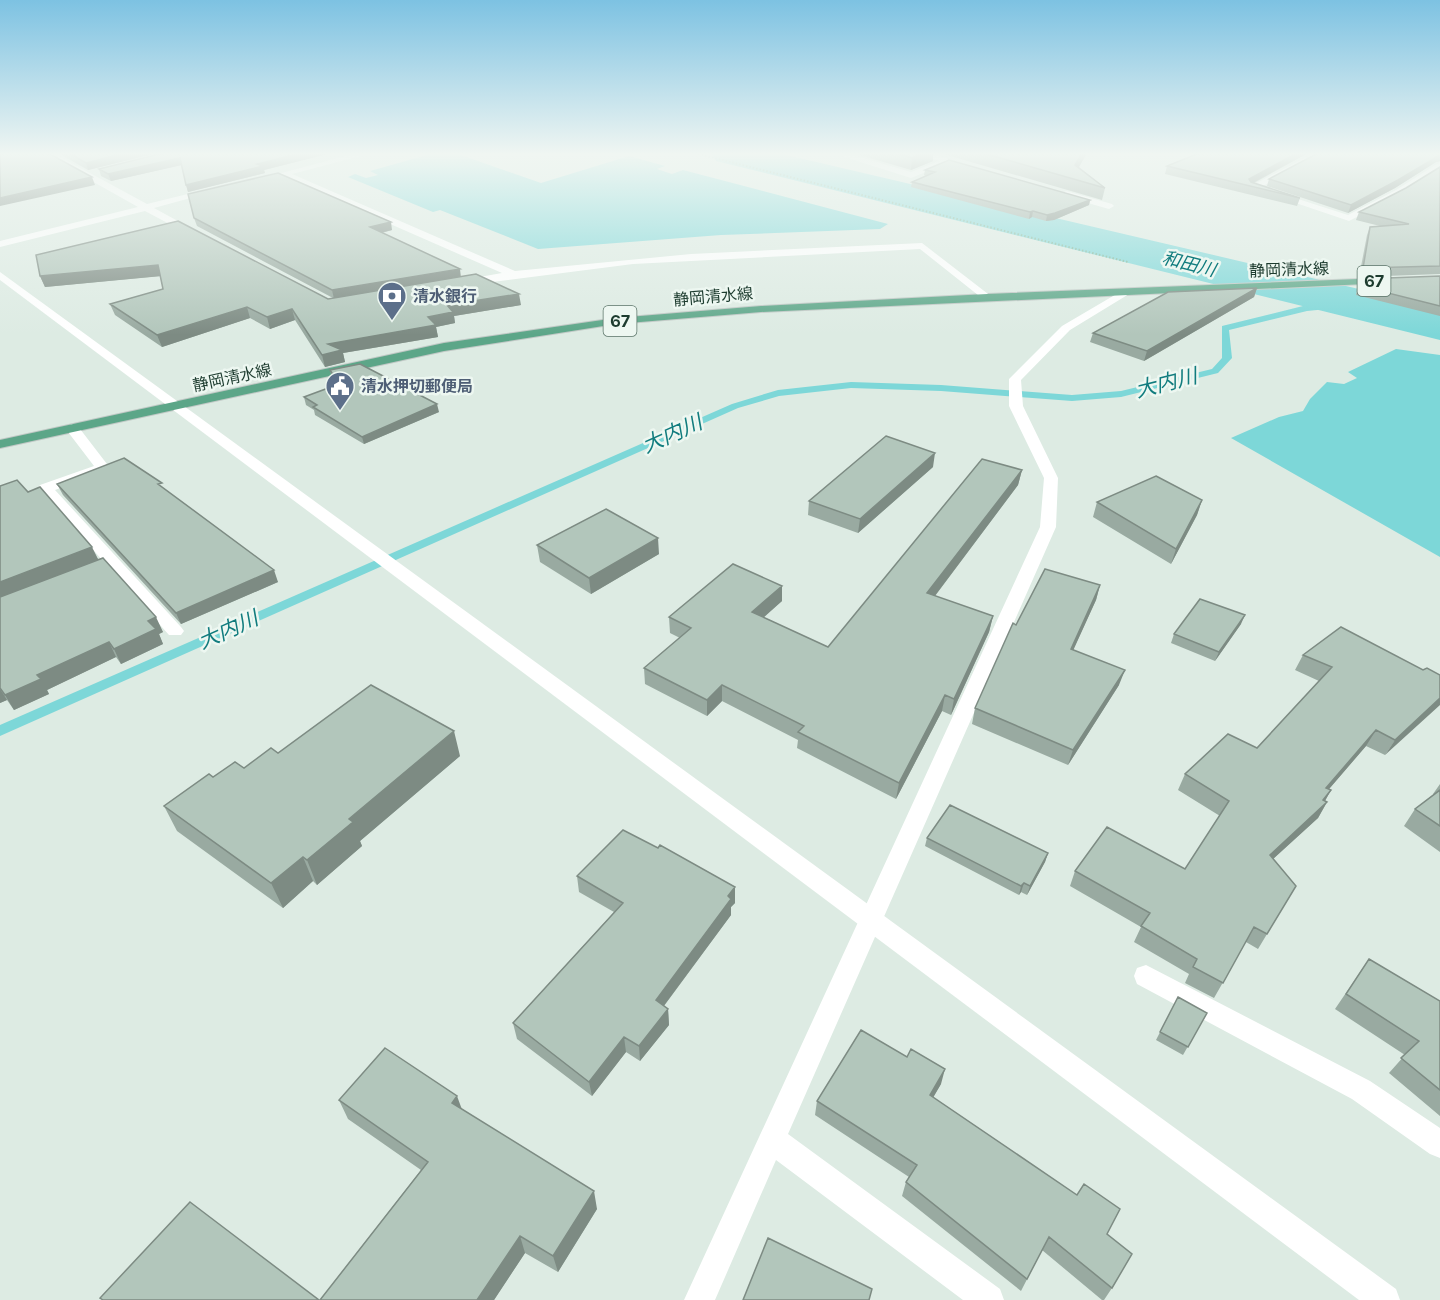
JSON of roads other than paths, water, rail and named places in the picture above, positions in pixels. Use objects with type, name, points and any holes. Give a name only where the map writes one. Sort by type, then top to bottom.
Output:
[{"type":"main road","name":"静岡清水線","points":[[0,444],[444,347],[616,321],[761,309],[987,297],[1396,280]]},
{"type":"street","points":[[0,244],[123,214]]},
{"type":"street","points":[[157,214],[208,240]]},
{"type":"street","points":[[375,214],[513,274]]},
{"type":"street","points":[[1336,214],[1349,218],[1357,214]]},
{"type":"street","points":[[445,285],[513,274],[620,262],[922,246],[987,297]]},
{"type":"street","points":[[0,275],[1385,1300]]},
{"type":"street","points":[[699,1300],[1048,527],[1051,478],[1016,406],[1015,379],[1066,328],[1125,292]]},
{"type":"street","points":[[72,428],[103,468],[45,488],[175,631]]},
{"type":"street","points":[[93,572],[114,563]]},
{"type":"street","points":[[1146,976],[1361,1090],[1440,1144]]},
{"type":"street","points":[[771,1139],[930,1254],[988,1300]]},
{"type":"water","points":[[449,214],[849,214],[888,224],[880,229],[721,235],[538,249]]},
{"type":"water","points":[[1396,349],[1440,355],[1440,557],[1231,438],[1279,417],[1303,411],[1310,399],[1327,382],[1344,384],[1357,378],[1348,372]]},
{"type":"waterway","name":"和田川","points":[[981,214],[1440,324]]},
{"type":"waterway","name":"大内川","points":[[0,731],[735,406],[778,393],[851,385],[941,388],[1072,398],[1121,394],[1215,371],[1227,358],[1225,328],[1307,308],[1355,304]]},
{"type":"place","name":"清水銀行","points":[[392,322]]},
{"type":"place","name":"清水押切郵便局","points":[[340,412]]}]
